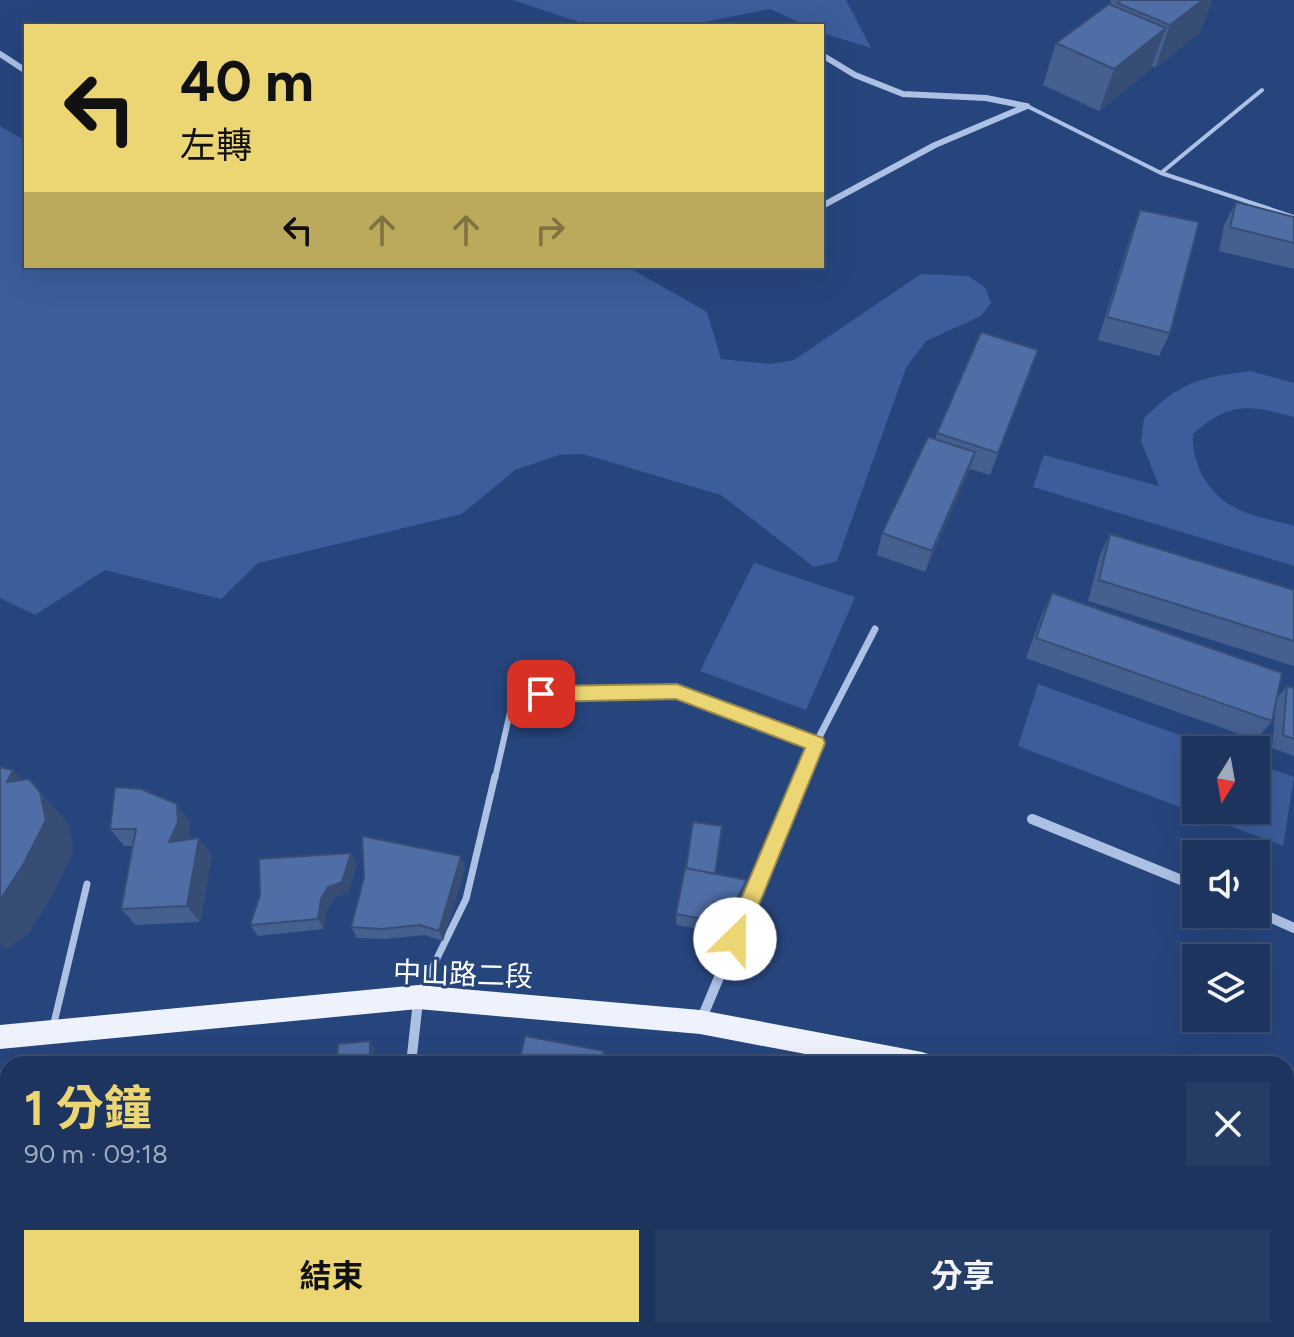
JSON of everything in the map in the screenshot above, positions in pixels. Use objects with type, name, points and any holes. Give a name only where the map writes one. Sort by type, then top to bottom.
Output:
[{"type":"main road","name":"中山路二段","points":[[0,1037],[418,997],[700,1022],[880,1056]]},
{"type":"street","points":[[0,54],[24,70]]},
{"type":"street","points":[[824,56],[855,75],[903,94],[986,98],[1027,106]]},
{"type":"street","points":[[824,205],[935,145],[1027,106]]},
{"type":"street","points":[[700,1022],[816,743],[875,629]]},
{"type":"street","points":[[1032,819],[1182,880]]},
{"type":"street","points":[[1270,917],[1294,928]]},
{"type":"street","points":[[412,1056],[418,997]]},
{"type":"lane","points":[[1161,173],[1262,90]]},
{"type":"lane","points":[[1027,106],[1161,173],[1294,217]]},
{"type":"lane","points":[[418,997],[466,899],[514,695],[677,691],[816,743]]},
{"type":"lane","points":[[52,1031],[87,884]]},
{"type":"shaded area","points":[[513,0],[846,0],[871,48],[824,34],[824,24],[803,24],[770,9],[694,24],[585,24]]},
{"type":"shaded area","points":[[0,126],[24,140],[24,268],[630,268],[707,312],[721,359],[770,364],[794,360],[921,274],[968,276],[985,287],[991,303],[981,316],[926,341],[906,368],[837,561],[814,567],[721,495],[583,454],[559,455],[515,470],[462,514],[258,563],[221,599],[105,570],[35,615],[0,598]]},
{"type":"shaded area","points":[[1250,371],[1294,383],[1294,417],[1252,408],[1230,411],[1206,423],[1193,434],[1195,455],[1209,486],[1225,501],[1248,513],[1294,526],[1294,566],[1033,487],[1044,455],[1159,486],[1141,441],[1144,418],[1169,396],[1192,383]]},
{"type":"shaded area","points":[[754,563],[855,597],[806,710],[700,671]]},
{"type":"shaded area","points":[[1038,684],[1182,736],[1182,808],[1018,746]]},
{"type":"shaded area","points":[[1270,768],[1294,777],[1283,846],[1225,824],[1270,824]]},
{"type":"building","points":[[1121,0],[1203,0],[1170,25],[1117,3]]},
{"type":"building","points":[[1109,4],[1166,28],[1114,69],[1056,43]]},
{"type":"building","points":[[1236,202],[1294,217],[1294,243],[1230,227]]},
{"type":"building","points":[[1140,210],[1199,222],[1170,333],[1107,317]]},
{"type":"building","points":[[981,332],[1038,350],[998,453],[937,433]]},
{"type":"building","points":[[928,437],[975,452],[932,551],[882,533]]},
{"type":"building","points":[[1110,534],[1294,590],[1294,641],[1099,580]]},
{"type":"building","points":[[1052,593],[1282,673],[1272,721],[1036,638]]},
{"type":"building","points":[[1287,686],[1294,688],[1294,739],[1283,735]]},
{"type":"building","points":[[0,767],[13,770],[7,782],[29,779],[40,792],[46,820],[23,865],[0,900]]},
{"type":"building","points":[[115,787],[141,789],[177,804],[178,822],[169,842],[199,838],[187,906],[121,909],[136,829],[110,829]]},
{"type":"building","points":[[693,822],[722,826],[715,874],[686,868]]},
{"type":"building","points":[[362,836],[461,856],[439,931],[420,925],[382,929],[351,927],[364,877]]},
{"type":"building","points":[[351,853],[342,882],[328,887],[321,899],[318,919],[250,925],[260,895],[259,859]]},
{"type":"building","points":[[685,868],[747,880],[724,923],[676,914]]},
{"type":"building","points":[[525,1036],[604,1051],[603,1056],[521,1056]]},
{"type":"building","points":[[370,1041],[370,1056],[337,1056],[338,1044]]},
{"type":"route","points":[[541,694],[677,691],[816,743],[735,939]]}]
